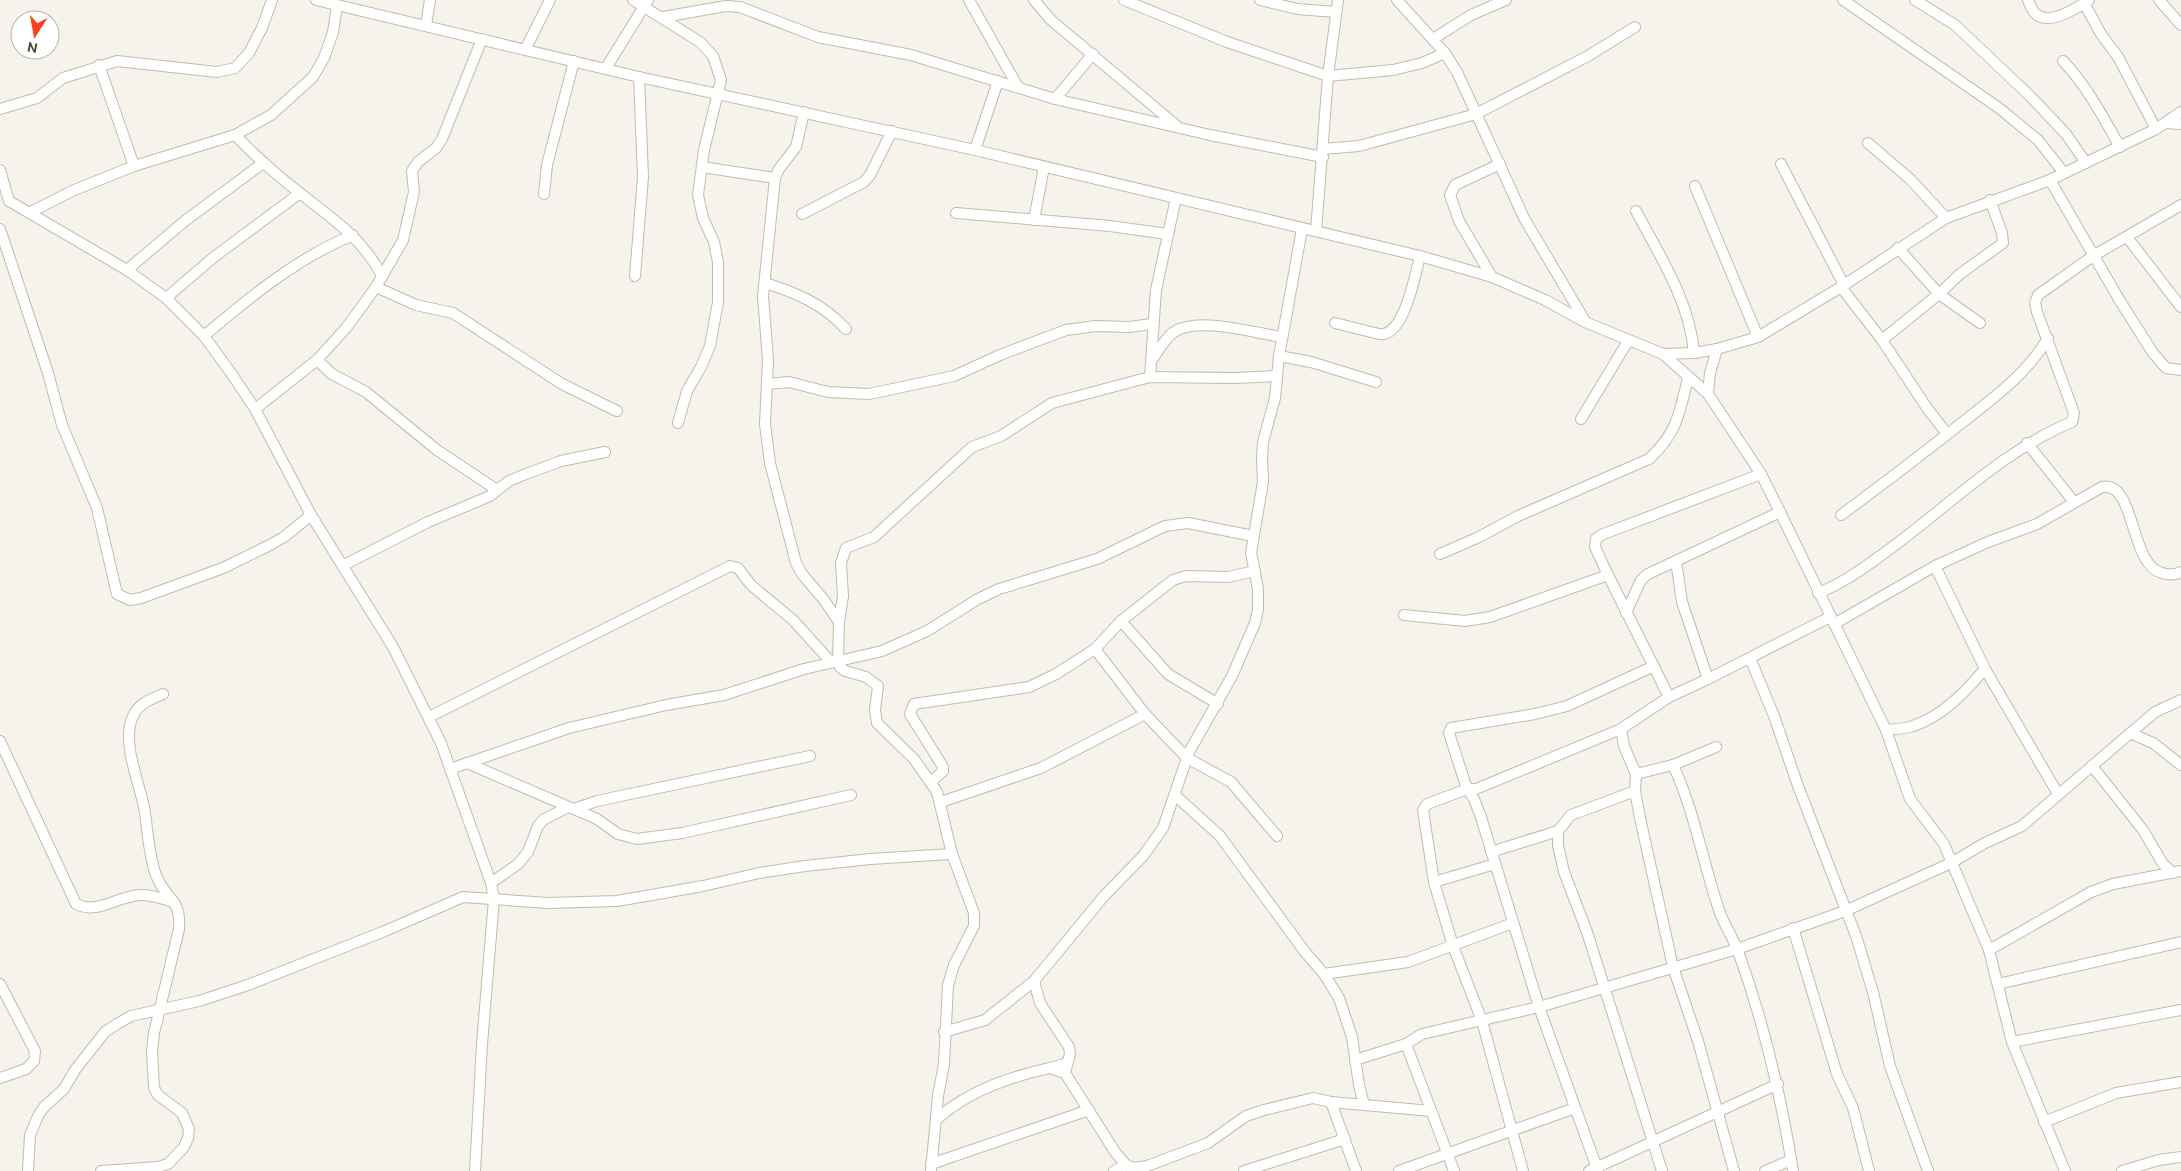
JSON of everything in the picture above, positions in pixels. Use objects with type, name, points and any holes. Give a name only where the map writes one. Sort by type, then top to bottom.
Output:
[{"type":"street","points":[[0,109],[37,98],[63,78],[98,65],[116,61],[132,61],[217,72],[235,68],[249,53],[262,28],[272,0]]},
{"type":"street","points":[[316,0],[526,48],[639,77],[975,150],[1420,256],[1492,277],[1545,300],[1585,322],[1663,354],[1694,354],[1758,337],[1842,286],[1946,218],[1990,200],[2050,180],[2120,147],[2160,126],[2181,112]]},
{"type":"street","points":[[426,25],[430,0]]},
{"type":"street","points":[[526,48],[550,0]]},
{"type":"street","points":[[633,0],[645,3],[700,42],[713,56],[721,80],[702,167],[698,195],[703,218],[714,242],[718,262],[718,302],[710,346],[701,367],[687,391],[678,423]]},
{"type":"street","points":[[969,0],[1018,87]]},
{"type":"street","points":[[1034,0],[1051,20],[1177,127]]},
{"type":"street","points":[[1124,0],[1227,42],[1328,76],[1393,70],[1422,63],[1446,53]]},
{"type":"street","points":[[1260,0],[1297,9],[1336,12]]},
{"type":"street","points":[[1316,231],[1328,76],[1338,0]]},
{"type":"street","points":[[1397,0],[1446,53],[1458,74],[1524,218],[1585,322]]},
{"type":"street","points":[[1434,39],[1471,14],[1506,0]]},
{"type":"street","points":[[1843,0],[1999,108],[2038,140],[2064,173]]},
{"type":"street","points":[[2028,0],[2038,16],[2044,18],[2054,18],[2087,2],[2101,34],[2118,57],[2160,126]]},
{"type":"street","points":[[2159,0],[2181,25]]},
{"type":"street","points":[[1920,1],[1955,25],[2030,96],[2066,134],[2086,162]]},
{"type":"street","points":[[606,68],[645,3]]},
{"type":"street","points":[[29,213],[72,191],[134,166],[235,136],[270,115],[313,77],[324,58],[333,32],[337,6]]},
{"type":"street","points":[[663,17],[720,7],[740,7],[818,37],[912,55],[1055,99],[1177,127],[1323,153],[1366,144],[1476,114],[1588,56],[1634,26]]},
{"type":"street","points":[[255,409],[317,360],[346,328],[376,287],[404,240],[414,192],[412,171],[418,162],[436,148],[442,139],[482,39]]},
{"type":"street","points":[[1055,99],[1093,54]]},
{"type":"street","points":[[544,194],[547,165],[574,60]]},
{"type":"street","points":[[2064,60],[2090,95],[2120,147]]},
{"type":"street","points":[[98,65],[134,166]]},
{"type":"street","points":[[635,276],[643,177],[639,77]]},
{"type":"street","points":[[975,150],[998,81]]},
{"type":"street","points":[[804,112],[796,147],[779,169],[775,178],[763,296],[768,353],[766,440],[789,542],[802,574],[824,600],[839,622]]},
{"type":"street","points":[[2160,126],[2181,124]]},
{"type":"street","points":[[802,214],[864,182],[870,175],[892,131]]},
{"type":"street","points":[[235,136],[263,163],[353,235],[374,260],[382,276]]},
{"type":"street","points":[[1868,143],[1910,179],[1946,218]]},
{"type":"street","points":[[127,270],[186,220],[263,163]]},
{"type":"street","points":[[1492,277],[1459,221],[1450,195],[1455,185],[1500,164]]},
{"type":"street","points":[[1781,164],[1842,286],[1947,434]]},
{"type":"street","points":[[702,167],[775,178]]},
{"type":"street","points":[[1034,220],[1044,167]]},
{"type":"street","points":[[0,170],[10,201],[127,270],[166,298],[204,336],[255,409],[312,515],[393,647],[429,717],[491,883],[494,899],[482,1044],[475,1171]]},
{"type":"street","points":[[2050,180],[2093,256],[2153,353],[2166,368],[2181,370]]},
{"type":"street","points":[[1695,186],[1758,337]]},
{"type":"street","points":[[166,298],[214,257],[300,193]]},
{"type":"street","points":[[1150,377],[1152,324],[1156,290],[1176,198]]},
{"type":"street","points":[[1882,340],[1939,294],[1960,274],[2003,242],[2002,233],[1990,200]]},
{"type":"street","points":[[0,207],[10,201]]},
{"type":"street","points":[[1818,593],[1856,573],[1917,529],[2027,443],[2072,422],[2074,418],[2048,338],[2037,312],[2035,303],[2038,295],[2093,256],[2181,205]]},
{"type":"street","points":[[1636,211],[1672,280],[1690,323],[1694,354]]},
{"type":"street","points":[[956,213],[1110,226],[1167,234]]},
{"type":"street","points":[[0,229],[39,346],[62,425],[97,508],[117,594],[130,600],[141,598],[223,568],[284,537],[312,515]]},
{"type":"street","points":[[944,1032],[985,1020],[1034,981],[1104,896],[1155,841],[1163,828],[1186,758],[1218,704],[1255,623],[1258,609],[1255,571],[1251,553],[1263,482],[1264,442],[1272,416],[1282,337],[1302,229]]},
{"type":"street","points":[[204,336],[257,292],[307,258],[353,235]]},
{"type":"street","points":[[2127,237],[2181,308]]},
{"type":"street","points":[[1898,248],[1939,294],[1980,323]]},
{"type":"street","points":[[1335,323],[1385,335],[1393,332],[1403,314],[1420,256]]},
{"type":"street","points":[[765,282],[805,297],[822,306],[846,329]]},
{"type":"street","points":[[376,287],[416,305],[453,313],[562,384],[617,411]]},
{"type":"street","points":[[767,384],[789,382],[828,392],[852,395],[869,394],[954,376],[1000,355],[1066,330],[1096,326],[1129,327],[1152,324]]},
{"type":"street","points":[[1152,360],[1171,334],[1192,326],[1207,325],[1282,337]]},
{"type":"street","points":[[1841,515],[2011,383],[2038,354],[2048,338]]},
{"type":"street","points":[[1582,419],[1628,341]]},
{"type":"street","points":[[1708,394],[1710,373],[1717,349]]},
{"type":"street","points":[[1663,354],[1708,394],[1761,474],[1886,730],[1910,799],[1944,844],[1989,950],[2012,1042],[2065,1171]]},
{"type":"street","points":[[1279,356],[1311,362],[1376,382]]},
{"type":"street","points":[[317,360],[332,374],[366,392],[437,450],[497,490]]},
{"type":"street","points":[[834,661],[843,596],[841,563],[846,548],[874,537],[972,447],[1001,436],[1052,403],[1150,377],[1235,378],[1276,376]]},
{"type":"street","points":[[1440,554],[1479,537],[1518,516],[1648,459],[1664,445],[1674,431],[1688,378]]},
{"type":"street","points":[[2027,443],[2074,502]]},
{"type":"street","points":[[344,565],[428,522],[490,496],[517,478],[561,461],[605,452]]},
{"type":"street","points":[[1669,697],[1595,547],[1596,538],[1761,474]]},
{"type":"street","points":[[1522,1171],[1482,1021],[1453,946],[1434,882],[1423,810],[1427,804],[1467,789],[1480,787],[1545,762],[1621,729],[1669,697],[1832,621],[1935,566],[1988,542],[2037,524],[2102,487],[2110,485],[2115,488],[2122,498],[2145,560],[2154,571],[2166,574],[2181,572]]},
{"type":"street","points":[[1626,613],[1641,580],[1648,574],[1780,512]]},
{"type":"street","points":[[450,769],[569,728],[666,705],[724,695],[790,672],[882,651],[927,630],[978,599],[999,589],[1097,559],[1166,526],[1188,523],[1253,536]]},
{"type":"street","points":[[1676,561],[1682,602],[1708,679]]},
{"type":"street","points":[[429,717],[730,566],[738,568],[751,585],[793,620],[834,661],[846,671],[866,677],[878,686],[875,710],[877,723],[914,759],[931,782],[941,802],[952,854],[974,913],[974,926],[951,975],[944,1032],[944,1064],[931,1168],[1089,1110]]},
{"type":"street","points":[[1935,566],[1985,669],[2058,794]]},
{"type":"street","points":[[931,782],[943,772],[943,767],[910,714],[914,704],[1029,687],[1056,674],[1095,649],[1121,621],[1173,580],[1186,576],[1228,578],[1255,571]]},
{"type":"street","points":[[1404,615],[1465,621],[1490,617],[1608,574]]},
{"type":"street","points":[[1121,621],[1168,674],[1218,704]]},
{"type":"street","points":[[1095,649],[1145,714],[1186,758],[1230,782],[1277,836]]},
{"type":"street","points":[[1750,658],[1774,716],[1845,911],[1856,936],[1873,992],[1890,1066],[1928,1171]]},
{"type":"street","points":[[1654,666],[1568,706],[1535,714],[1451,728],[1449,734],[1467,789],[1474,799],[1492,852],[1539,1007],[1575,1108],[1594,1170],[1778,1084]]},
{"type":"street","points":[[1886,730],[1913,726],[1937,714],[1963,694],[1985,669]]},
{"type":"street","points":[[101,1171],[158,1167],[168,1164],[184,1147],[189,1129],[186,1118],[177,1108],[158,1095],[154,1088],[152,1043],[179,930],[180,912],[158,878],[153,864],[144,805],[132,764],[130,737],[132,717],[142,704],[163,694]]},
{"type":"street","points":[[1355,1060],[1406,1044],[1422,1034],[1539,1007],[1737,949],[1845,911],[1951,863],[1985,843],[2022,826],[2155,712],[2181,700]]},
{"type":"street","points":[[941,802],[1040,768],[1145,714]]},
{"type":"street","points":[[1621,729],[1624,746],[1636,774],[1635,791],[1673,967],[1719,1110],[1734,1171]]},
{"type":"street","points":[[2130,733],[2153,743],[2181,765]]},
{"type":"street","points":[[0,741],[76,904],[82,907],[102,907],[141,895],[174,902]]},
{"type":"street","points":[[1636,774],[1673,765],[1716,747]]},
{"type":"street","points":[[491,883],[518,864],[528,852],[538,826],[543,820],[571,808],[810,756]]},
{"type":"street","points":[[467,763],[597,819],[618,834],[638,839],[682,833],[851,795]]},
{"type":"street","points":[[1673,765],[1692,812],[1721,914],[1737,949],[1778,1084],[1792,1166],[1765,1171]]},
{"type":"street","points":[[2092,766],[2143,830],[2163,864],[2177,872]]},
{"type":"street","points":[[1492,852],[1558,831],[1570,815],[1635,791]]},
{"type":"street","points":[[1175,795],[1220,836],[1304,952],[1324,974],[1339,998],[1347,1018],[1364,1105]]},
{"type":"street","points":[[1558,831],[1558,844],[1564,872],[1587,932],[1603,988],[1662,1171]]},
{"type":"street","points":[[28,1171],[30,1135],[38,1116],[44,1107],[64,1089],[85,1056],[105,1032],[117,1024],[131,1016],[160,1011],[248,985],[385,931],[463,896],[548,903],[617,901],[703,886],[759,873],[805,866],[870,859],[952,854]]},
{"type":"street","points":[[1434,882],[1495,864]]},
{"type":"street","points":[[1989,950],[2091,892],[2113,884],[2177,872]]},
{"type":"street","points":[[1324,974],[1408,962],[1513,923]]},
{"type":"street","points":[[1793,928],[1837,1074],[1853,1108],[1869,1171]]},
{"type":"street","points":[[1998,984],[2181,942]]},
{"type":"street","points":[[1034,981],[1040,1003],[1068,1047],[1070,1054],[1066,1068],[1089,1110],[1132,1168]]},
{"type":"street","points":[[0,984],[35,1051],[34,1061],[26,1069],[0,1078]]},
{"type":"street","points":[[2012,1042],[2181,1010]]},
{"type":"street","points":[[1406,1044],[1454,1171]]},
{"type":"street","points":[[936,1120],[968,1096],[1038,1071],[1066,1068]]},
{"type":"street","points":[[2044,1122],[2116,1093],[2181,1082]]},
{"type":"street","points":[[1114,1171],[1147,1166],[1208,1142],[1246,1116],[1313,1098],[1331,1102],[1431,1111]]},
{"type":"street","points":[[1331,1102],[1356,1171]]},
{"type":"street","points":[[1398,1171],[1575,1108]]},
{"type":"street","points":[[1244,1171],[1345,1139]]},
{"type":"street","points":[[2122,1171],[2159,1160],[2181,1157]]}]
